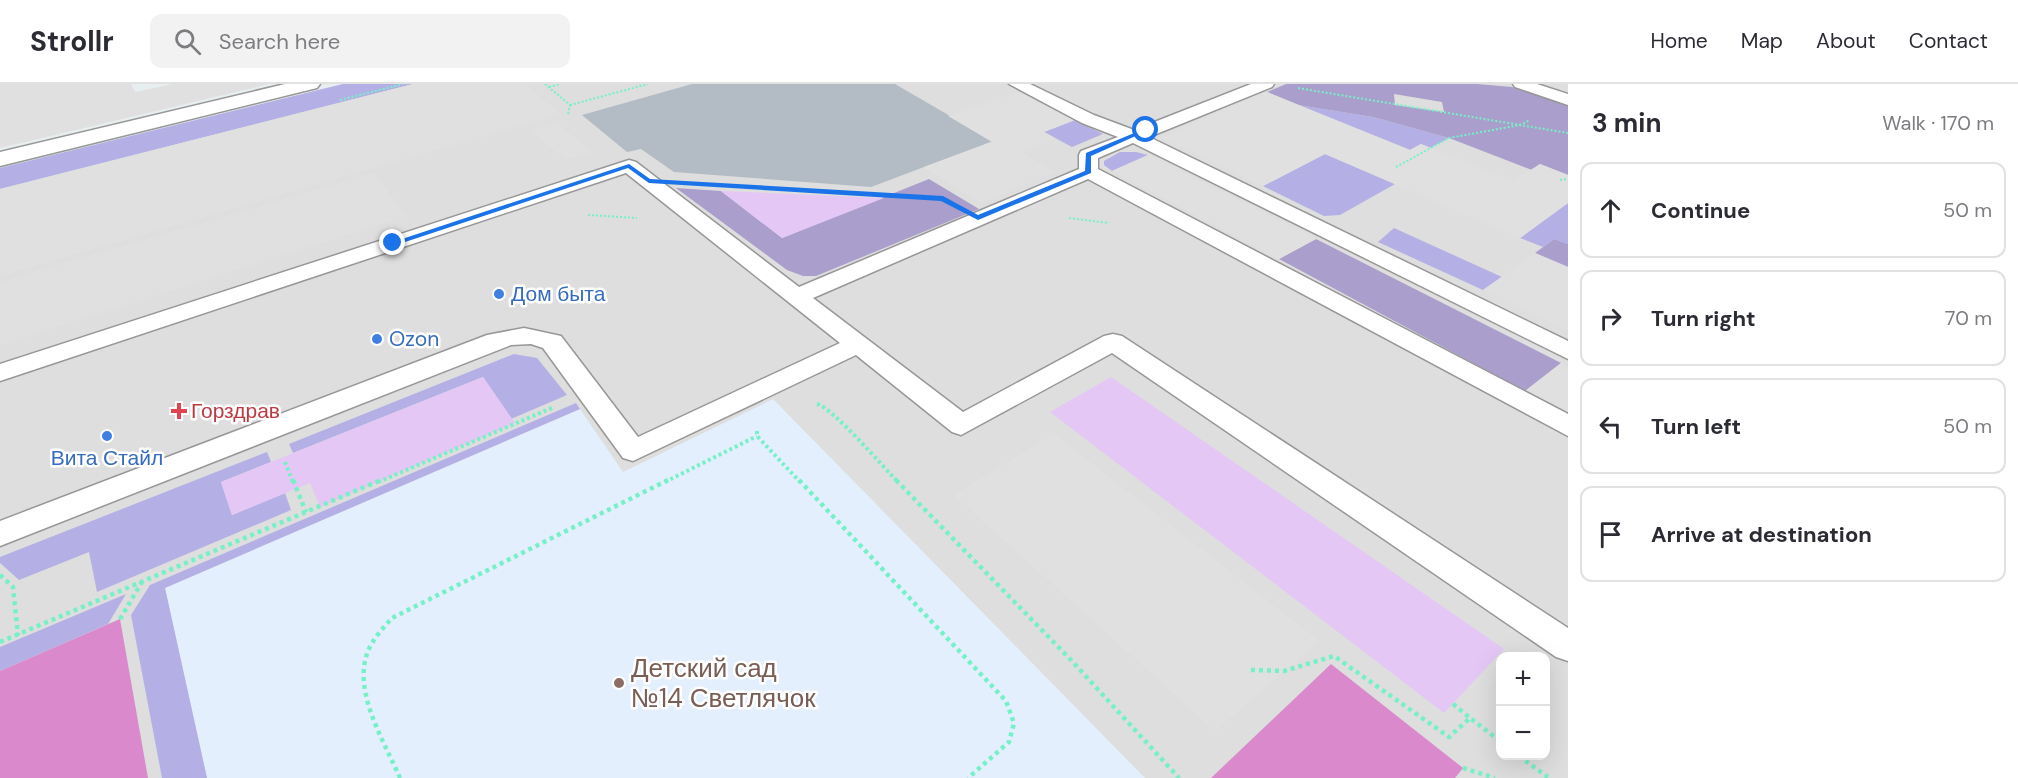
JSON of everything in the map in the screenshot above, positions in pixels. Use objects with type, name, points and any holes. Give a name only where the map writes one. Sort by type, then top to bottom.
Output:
[{"type":"street","points":[[0,159],[310,84]]},
{"type":"lane","points":[[1017,84],[1088,119],[1133,136],[1568,351]]},
{"type":"lane","points":[[1089,172],[1088,155],[1266,84]]},
{"type":"lane","points":[[1521,84],[1568,100]]},
{"type":"lane","points":[[0,373],[629,166],[961,425],[1113,342],[1568,646]]},
{"type":"lane","points":[[798,296],[1089,172]]},
{"type":"lane","points":[[1089,172],[1568,426]]},
{"type":"lane","points":[[0,534],[496,341],[518,335],[537,335],[552,342],[633,451],[859,344]]},
{"type":"path","points":[[545,84],[570,105]]},
{"type":"path","points":[[549,87],[560,84]]},
{"type":"path","points":[[570,105],[648,84]]},
{"type":"path","points":[[1293,87],[1568,133]]},
{"type":"path","points":[[568,116],[570,105]]},
{"type":"path","points":[[1396,167],[1449,138],[1520,125],[1531,120]]},
{"type":"path","points":[[1560,180],[1568,179]]},
{"type":"path","points":[[649,181],[943,199],[978,218]]},
{"type":"path","points":[[586,215],[701,221]]},
{"type":"path","points":[[1066,218],[1113,223]]},
{"type":"path","points":[[0,642],[589,392]]},
{"type":"path","points":[[822,405],[1070,659],[1179,778]]},
{"type":"path","points":[[270,429],[306,512]]},
{"type":"path","points":[[400,778],[366,693],[363,663],[376,635],[392,618],[757,436],[1006,701],[1014,723],[1009,742],[968,778]]},
{"type":"path","points":[[0,575],[13,587],[18,634]]},
{"type":"path","points":[[120,619],[142,582]]},
{"type":"path","points":[[1251,670],[1284,670],[1335,656],[1449,737],[1470,718]]},
{"type":"path","points":[[1453,704],[1496,738]]},
{"type":"path","points":[[1524,760],[1549,778]]},
{"type":"path","points":[[1463,768],[1495,778]]},
{"type":"shaded area","points":[[0,84],[131,84],[135,92],[172,84],[270,84],[0,148]]},
{"type":"shaded area","points":[[343,84],[1568,84],[1568,778],[0,778],[0,168]]},
{"type":"shaded area","points":[[343,84],[413,84],[0,189],[0,168]]},
{"type":"shaded area","points":[[413,84],[525,84],[560,114],[0,276],[0,189]]},
{"type":"shaded area","points":[[692,84],[895,84],[993,141],[871,187],[674,172],[641,149],[627,152],[582,115]]},
{"type":"shaded area","points":[[1286,84],[1477,84],[1512,87],[1568,105],[1568,175],[1540,164],[1532,170],[1449,138],[1373,117],[1298,105],[1267,92]],"holes":[[[1394,94],[1442,102],[1444,112],[1395,105]]]},
{"type":"shaded area","points":[[1018,92],[1075,120],[1044,132],[1055,138],[1020,152],[1055,172],[981,203],[924,167],[992,142],[948,116]]},
{"type":"shaded area","points":[[1267,92],[1410,150],[1421,144],[1513,181],[1540,164],[1568,175],[1568,203],[1520,238],[1325,154],[1263,186],[1161,137]]},
{"type":"shaded area","points":[[1298,105],[1373,117],[1449,138],[1430,148],[1421,144],[1410,150]]},
{"type":"shaded area","points":[[1075,120],[1103,134],[1072,147],[1044,132]]},
{"type":"shaded area","points":[[556,122],[592,152],[565,160],[531,130]]},
{"type":"shaded area","points":[[1120,152],[1148,155],[1112,171],[1104,165],[1104,161]]},
{"type":"shaded area","points":[[1325,154],[1395,184],[1340,215],[1324,216],[1263,186]]},
{"type":"shaded area","points":[[1148,155],[1316,239],[1279,259],[1112,171]]},
{"type":"shaded area","points":[[374,173],[406,216],[0,345],[0,282]]},
{"type":"shaded area","points":[[929,179],[979,209],[816,276],[803,276],[787,270],[676,188],[721,191],[782,238]]},
{"type":"shaded area","points":[[721,191],[884,198],[782,238]]},
{"type":"shaded area","points":[[1568,203],[1568,244],[1554,239],[1543,247],[1520,238]]},
{"type":"shaded area","points":[[1394,228],[1502,277],[1483,290],[1378,242]]},
{"type":"shaded area","points":[[1316,239],[1561,363],[1525,391],[1279,259]]},
{"type":"shaded area","points":[[1554,239],[1568,244],[1568,267],[1535,253]]},
{"type":"shaded area","points":[[1535,253],[1568,267],[1568,331],[1483,290]]},
{"type":"shaded area","points":[[514,354],[537,358],[567,395],[511,419],[483,377],[293,453],[289,444]]},
{"type":"shaded area","points":[[1561,363],[1568,367],[1568,415],[1525,391]]},
{"type":"shaded area","points":[[483,377],[515,423],[320,507],[310,483],[232,515],[221,482]]},
{"type":"shaded area","points":[[1111,377],[1504,649],[1501,652],[1496,652],[1496,658],[1444,713],[1050,412]]},
{"type":"shaded area","name":"Детский сад №14 Светлячок","points":[[773,399],[1145,778],[207,778],[165,588],[580,409],[623,472]]},
{"type":"shaded area","points":[[576,403],[580,409],[165,588],[207,778],[162,778],[131,615],[150,585]]},
{"type":"shaded area","points":[[1054,434],[1319,641],[1215,731],[954,495]]},
{"type":"shaded area","points":[[267,452],[271,462],[221,482],[232,515],[285,493],[291,510],[97,592],[89,552],[19,580],[0,563],[0,557]]},
{"type":"shaded area","points":[[126,594],[108,624],[0,671],[0,647]]},
{"type":"shaded area","points":[[120,619],[148,778],[0,778],[0,671]]},
{"type":"shaded area","points":[[1331,664],[1463,768],[1455,778],[1211,778]]},
{"type":"place","name":"Дом быта","points":[[499,294]]},
{"type":"place","name":"Ozon","points":[[377,339]]},
{"type":"place","name":"Горздрав","points":[[179,411]]},
{"type":"place","name":"Вита Стайл","points":[[107,436]]},
{"type":"place","name":"Детский сад №14 Светлячок","points":[[619,683]]},
{"type":"route","points":[[393,243],[629,166],[649,181],[943,199],[978,218],[1089,172],[1088,155],[1146,130]]}]
